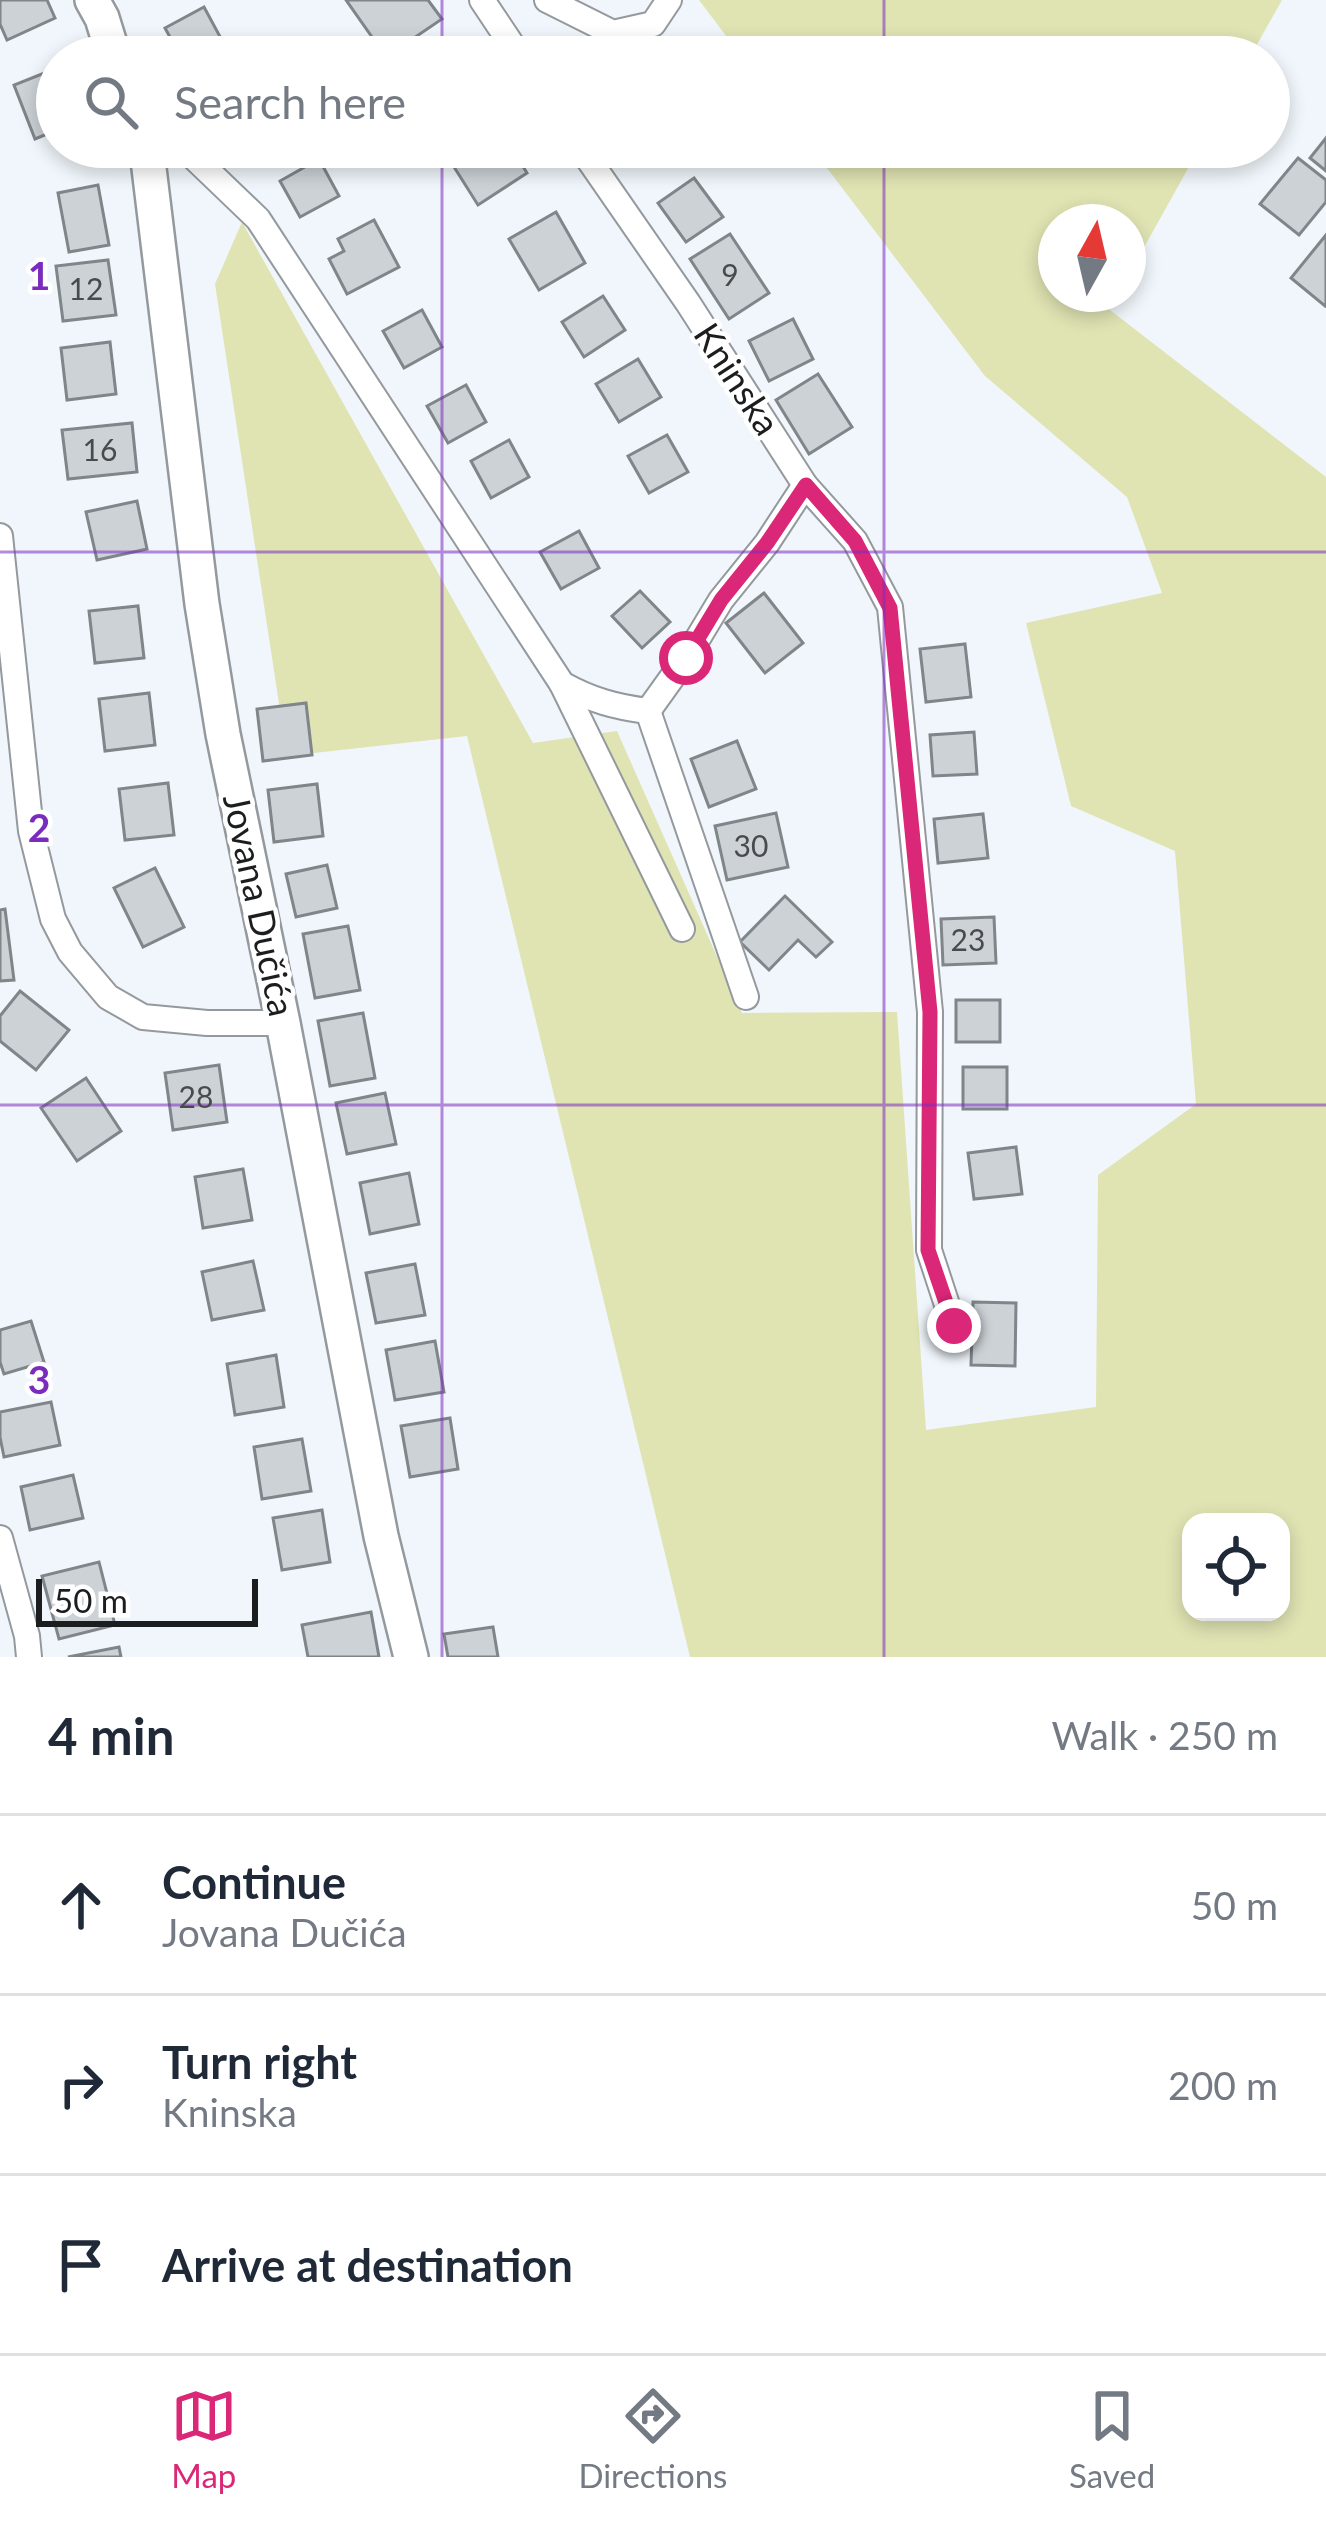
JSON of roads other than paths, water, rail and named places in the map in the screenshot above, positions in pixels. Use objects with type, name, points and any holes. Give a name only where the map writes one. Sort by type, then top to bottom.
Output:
[{"type":"main road","points":[[92,0],[108,36]]},
{"type":"main road","name":"Jovana Dučića","points":[[149,168],[202,604],[224,734],[381,1536],[411,1657]]},
{"type":"street","points":[[547,0],[614,33],[653,24],[669,0]]},
{"type":"street","points":[[495,4],[510,36]]},
{"type":"street","points":[[205,168],[258,219],[562,684],[682,929]]},
{"type":"street","name":"Kninska","points":[[595,168],[806,485],[855,541],[890,608],[930,1012],[928,1250],[954,1326]]},
{"type":"street","points":[[648,711],[721,600],[806,485]]},
{"type":"street","points":[[0,536],[31,831],[53,919],[70,952],[108,997],[142,1017],[283,1023]]},
{"type":"street","points":[[562,684],[590,699],[648,711]]},
{"type":"street","points":[[648,711],[746,998]]},
{"type":"street","points":[[0,1538],[29,1657]]}]
